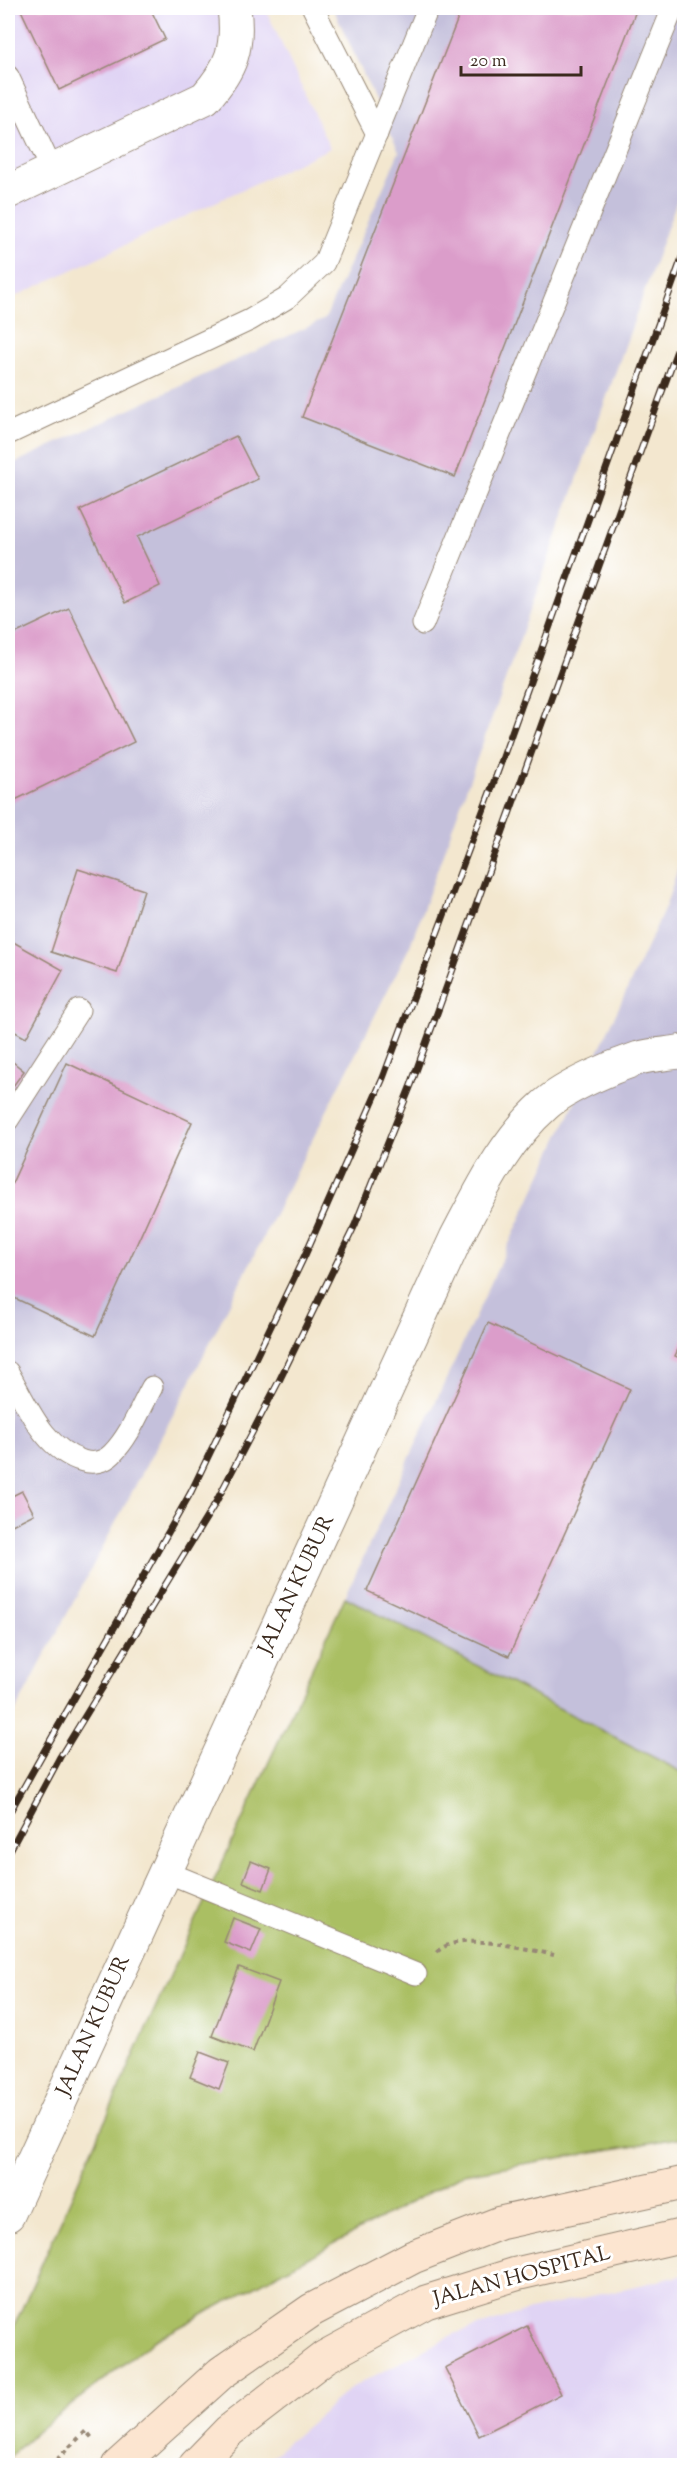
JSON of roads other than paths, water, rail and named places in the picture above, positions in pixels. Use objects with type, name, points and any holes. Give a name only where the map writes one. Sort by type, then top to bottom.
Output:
[{"type":"main road","points":[[118,2466],[221,2373],[312,2310],[414,2257],[500,2223],[684,2183]]},
{"type":"main road","name":"JALAN HOSPITAL","points":[[195,2466],[229,2431],[325,2357],[426,2302],[516,2274],[684,2235]]},
{"type":"street","points":[[8,192],[205,98],[223,78],[231,57],[237,32],[234,8]]},
{"type":"street","name":"JALAN KUBUR","points":[[8,2216],[164,1870],[456,1238],[491,1171],[518,1134],[545,1105],[571,1087],[640,1058],[684,1052]]},
{"type":"lane","points":[[313,8],[377,134]]},
{"type":"lane","points":[[8,434],[250,320],[287,298],[324,264],[428,8]]},
{"type":"lane","points":[[423,624],[673,8]]},
{"type":"lane","points":[[8,76],[52,170]]},
{"type":"lane","points":[[8,1120],[79,1010]]},
{"type":"lane","points":[[8,1372],[45,1434],[67,1456],[93,1464],[110,1456],[123,1441],[152,1387]]},
{"type":"lane","points":[[164,1870],[416,1974]]},
{"type":"railway","points":[[8,1815],[191,1492],[305,1255],[383,1078],[498,771],[684,252]]},
{"type":"railway","points":[[8,1854],[60,1757],[216,1502],[279,1381],[355,1225],[411,1085],[684,331]]}]
